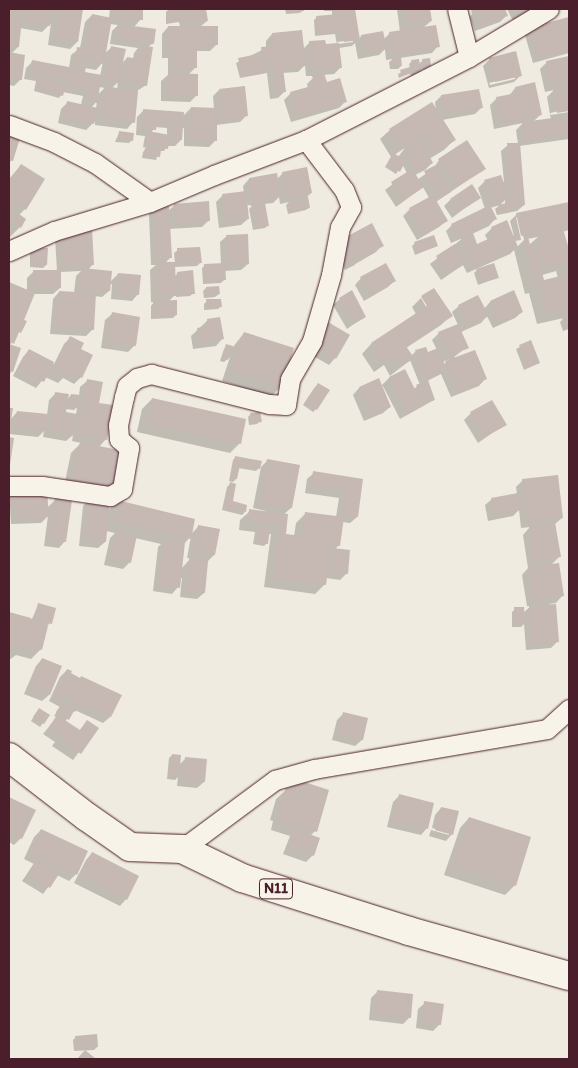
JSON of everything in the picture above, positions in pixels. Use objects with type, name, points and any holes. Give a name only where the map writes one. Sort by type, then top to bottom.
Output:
[{"type":"highway","name":"N11","points":[[9,757],[130,847],[182,849],[242,878],[409,931],[569,976]]},
{"type":"street","points":[[457,9],[469,57]]},
{"type":"street","points":[[9,251],[54,231],[150,202],[306,140],[469,57],[549,9]]},
{"type":"street","points":[[9,125],[54,142],[95,163],[150,202]]},
{"type":"street","points":[[9,486],[42,486],[110,496],[122,489],[129,448],[119,439],[118,425],[127,386],[137,378],[151,374],[269,404],[286,405],[290,379],[312,341],[331,275],[340,227],[350,207],[344,190],[306,140]]},
{"type":"street","points":[[182,849],[275,780],[314,769],[546,729],[569,710]]},
{"type":"building","points":[[9,9],[23,9],[19,47],[9,46]]},
{"type":"building","points":[[28,9],[52,9],[50,26],[26,22]]},
{"type":"building","points":[[58,9],[83,9],[78,42],[54,39]]},
{"type":"building","points":[[115,9],[143,9],[143,20],[115,18]]},
{"type":"building","points":[[168,9],[181,9],[182,21],[168,21]]},
{"type":"building","points":[[185,9],[206,9],[208,21],[187,24]]},
{"type":"building","points":[[288,9],[304,9],[304,11],[288,12]]},
{"type":"building","points":[[338,9],[355,9],[360,40],[344,42]]},
{"type":"building","points":[[404,9],[430,9],[432,21],[406,24]]},
{"type":"building","points":[[475,9],[505,9],[508,16],[481,25]]},
{"type":"building","points":[[517,9],[539,9],[521,17]]},
{"type":"building","points":[[92,14],[112,18],[104,64],[83,60]]},
{"type":"building","points":[[338,14],[340,32],[318,33],[316,16]]},
{"type":"building","points":[[569,17],[569,49],[540,58],[531,27]]},
{"type":"building","points":[[118,24],[156,29],[154,44],[116,38]]},
{"type":"building","points":[[436,25],[440,47],[393,54],[389,32]]},
{"type":"building","points":[[168,26],[218,26],[218,45],[197,45],[197,68],[174,67],[174,52],[168,52]]},
{"type":"building","points":[[302,30],[306,66],[283,68],[286,92],[276,93],[273,67],[263,68],[261,47],[273,46],[272,33]]},
{"type":"building","points":[[383,31],[387,49],[364,53],[361,35]]},
{"type":"building","points":[[325,40],[326,44],[339,43],[342,68],[312,70],[309,41]]},
{"type":"building","points":[[140,45],[153,47],[147,86],[123,82],[127,57],[138,59]]},
{"type":"building","points":[[111,46],[126,49],[118,83],[104,80]]},
{"type":"building","points":[[77,47],[84,48],[80,66],[86,67],[85,72],[102,75],[97,103],[86,101],[89,90],[68,86],[69,80],[30,72],[32,60],[74,68]]},
{"type":"building","points":[[516,51],[522,76],[495,82],[489,58]]},
{"type":"building","points":[[9,52],[25,55],[22,80],[9,78]]},
{"type":"building","points":[[259,54],[263,72],[242,76],[238,58]]},
{"type":"building","points":[[569,56],[569,82],[552,86],[546,61]]},
{"type":"building","points":[[401,57],[402,66],[393,67],[392,58]]},
{"type":"building","points":[[430,58],[431,67],[423,68],[422,59]]},
{"type":"building","points":[[419,59],[421,72],[414,74],[411,60]]},
{"type":"building","points":[[410,67],[412,73],[402,76],[400,70]]},
{"type":"building","points":[[168,73],[198,74],[198,96],[167,95]]},
{"type":"building","points":[[324,73],[327,82],[340,78],[347,102],[297,116],[290,92],[315,85],[312,76]]},
{"type":"building","points":[[39,76],[66,83],[63,96],[36,89]]},
{"type":"building","points":[[535,82],[542,115],[501,123],[496,97],[516,93],[515,87]]},
{"type":"building","points":[[104,86],[138,91],[135,123],[101,119]]},
{"type":"building","points":[[245,86],[248,116],[222,119],[219,89]]},
{"type":"building","points":[[569,87],[569,111],[557,113],[553,90]]},
{"type":"building","points":[[479,89],[483,108],[444,114],[441,95]]},
{"type":"building","points":[[67,101],[98,108],[94,124],[64,116]]},
{"type":"building","points":[[432,102],[456,140],[433,154],[422,135],[401,148],[389,129]]},
{"type":"building","points":[[191,107],[217,108],[217,141],[190,140]]},
{"type":"building","points":[[143,109],[184,112],[182,140],[172,140],[173,122],[157,121],[156,130],[142,129]]},
{"type":"building","points":[[569,116],[569,134],[524,140],[522,122]]},
{"type":"building","points":[[119,131],[134,133],[133,141],[118,139]]},
{"type":"building","points":[[148,131],[170,135],[168,149],[145,145]]},
{"type":"building","points":[[9,134],[20,138],[13,161],[9,159]]},
{"type":"building","points":[[421,140],[433,163],[417,172],[404,149]]},
{"type":"building","points":[[467,140],[486,169],[457,187],[438,159]]},
{"type":"building","points":[[507,143],[520,143],[525,205],[512,206]]},
{"type":"building","points":[[145,148],[161,150],[160,157],[144,155]]},
{"type":"building","points":[[393,153],[406,160],[400,172],[387,164]]},
{"type":"building","points":[[21,164],[45,179],[26,210],[16,203],[12,209],[26,219],[21,228],[9,220],[9,182]]},
{"type":"building","points":[[436,165],[451,192],[439,199],[424,171]]},
{"type":"building","points":[[307,167],[312,193],[287,198],[282,172]]},
{"type":"building","points":[[412,169],[424,187],[403,201],[391,182]]},
{"type":"building","points":[[277,173],[281,197],[253,201],[249,178]]},
{"type":"building","points":[[501,175],[509,198],[492,204],[484,180]]},
{"type":"building","points":[[472,184],[481,198],[459,212],[450,199]]},
{"type":"building","points":[[246,191],[249,219],[225,222],[222,194]]},
{"type":"building","points":[[433,195],[448,221],[424,234],[409,208]]},
{"type":"building","points":[[308,197],[310,208],[291,212],[289,201]]},
{"type":"building","points":[[209,201],[210,221],[175,223],[174,204]]},
{"type":"building","points":[[511,202],[512,209],[500,213],[498,205]]},
{"type":"building","points":[[569,202],[569,226],[521,236],[516,213]]},
{"type":"building","points":[[265,203],[269,226],[255,228],[252,205]]},
{"type":"building","points":[[490,205],[497,219],[458,238],[451,224]]},
{"type":"building","points":[[155,206],[169,206],[172,258],[157,259]]},
{"type":"building","points":[[507,220],[518,247],[473,267],[461,238],[473,233],[477,244],[495,236],[491,227]]},
{"type":"building","points":[[372,223],[384,246],[358,259],[346,237]]},
{"type":"building","points":[[92,228],[94,265],[63,266],[61,230]]},
{"type":"building","points":[[563,229],[569,249],[569,272],[566,262],[541,268],[544,280],[569,274],[569,310],[547,315],[539,284],[534,285],[524,238],[528,237],[531,248],[541,246],[538,235]]},
{"type":"building","points":[[248,234],[249,264],[228,265],[226,235]]},
{"type":"building","points":[[434,235],[438,246],[418,253],[414,242]]},
{"type":"building","points":[[346,244],[355,265],[348,268],[338,247]]},
{"type":"building","points":[[455,244],[467,263],[448,274],[436,256]]},
{"type":"building","points":[[33,247],[48,248],[47,265],[32,265]]},
{"type":"building","points":[[200,247],[202,263],[178,264],[177,248]]},
{"type":"building","points":[[157,262],[175,262],[176,296],[157,296]]},
{"type":"building","points":[[225,263],[226,280],[205,281],[204,264]]},
{"type":"building","points":[[386,263],[396,281],[371,295],[360,277]]},
{"type":"building","points":[[494,263],[499,278],[481,283],[476,269]]},
{"type":"building","points":[[82,268],[112,271],[110,291],[80,288]]},
{"type":"building","points":[[33,270],[61,270],[61,288],[33,288]]},
{"type":"building","points":[[193,270],[195,294],[179,295],[177,272]]},
{"type":"building","points":[[118,273],[141,275],[139,295],[117,293]]},
{"type":"building","points":[[9,282],[35,293],[24,320],[27,321],[21,333],[19,332],[14,344],[9,341]]},
{"type":"building","points":[[219,286],[220,294],[207,296],[206,287]]},
{"type":"building","points":[[434,288],[453,316],[406,346],[414,358],[401,367],[394,357],[384,363],[371,343],[427,306],[421,296]]},
{"type":"building","points":[[352,290],[366,317],[354,324],[339,298]]},
{"type":"building","points":[[514,290],[523,312],[499,323],[490,301]]},
{"type":"building","points":[[59,291],[96,293],[94,330],[56,328]]},
{"type":"building","points":[[478,295],[489,316],[469,326],[458,305]]},
{"type":"building","points":[[206,299],[221,299],[222,307],[207,308]]},
{"type":"building","points":[[177,300],[177,315],[154,316],[153,301]]},
{"type":"building","points":[[112,312],[140,317],[136,346],[107,342]]},
{"type":"building","points":[[569,315],[569,328],[567,329],[562,318]]},
{"type":"building","points":[[220,317],[224,339],[199,343],[197,328],[208,326],[207,319]]},
{"type":"building","points":[[328,322],[350,335],[336,359],[314,346]]},
{"type":"building","points":[[458,324],[469,348],[449,356],[438,332]]},
{"type":"building","points":[[244,332],[294,348],[282,387],[231,371]]},
{"type":"building","points":[[70,336],[84,343],[81,349],[93,355],[82,378],[69,371],[66,377],[52,371]]},
{"type":"building","points":[[531,340],[540,363],[527,368],[519,345]]},
{"type":"building","points":[[9,344],[21,348],[13,372],[9,370]]},
{"type":"building","points":[[226,344],[233,346],[228,360],[222,358]]},
{"type":"building","points":[[426,347],[428,352],[438,348],[447,370],[426,379],[415,350]]},
{"type":"building","points":[[29,349],[54,362],[44,382],[18,369]]},
{"type":"building","points":[[475,350],[487,379],[458,391],[445,361]]},
{"type":"building","points":[[405,369],[423,406],[407,414],[389,377]]},
{"type":"building","points":[[379,378],[391,407],[371,415],[359,387]]},
{"type":"building","points":[[87,379],[103,382],[99,403],[113,405],[107,440],[77,435]]},
{"type":"building","points":[[428,380],[435,400],[423,404],[416,385]]},
{"type":"building","points":[[318,383],[330,390],[317,410],[305,402]]},
{"type":"building","points":[[55,392],[69,394],[66,412],[77,414],[74,435],[49,431]]},
{"type":"building","points":[[71,394],[80,395],[78,408],[69,406]]},
{"type":"building","points":[[152,398],[246,419],[241,444],[146,423]]},
{"type":"building","points":[[492,400],[507,425],[485,437],[470,412]]},
{"type":"building","points":[[9,408],[13,408],[10,427],[9,427]]},
{"type":"building","points":[[17,411],[48,414],[46,431],[15,428]]},
{"type":"building","points":[[260,412],[262,422],[252,423],[250,413]]},
{"type":"building","points":[[9,437],[14,438],[10,465],[9,465]]},
{"type":"building","points":[[80,442],[123,451],[115,491],[72,482]]},
{"type":"building","points":[[235,456],[262,461],[260,469],[240,465],[237,479],[231,478]]},
{"type":"building","points":[[267,459],[300,465],[292,508],[259,502]]},
{"type":"building","points":[[313,471],[363,479],[358,517],[341,515],[345,491],[311,486]]},
{"type":"building","points":[[558,475],[563,518],[528,522],[522,479]]},
{"type":"building","points":[[230,482],[236,484],[233,501],[247,505],[246,512],[224,508]]},
{"type":"building","points":[[12,489],[15,509],[9,509],[9,490]]},
{"type":"building","points":[[47,490],[49,517],[17,518],[16,491]]},
{"type":"building","points":[[518,493],[521,510],[495,515],[491,498]]},
{"type":"building","points":[[55,498],[72,500],[66,542],[50,540]]},
{"type":"building","points":[[89,499],[110,501],[106,542],[85,540]]},
{"type":"building","points":[[117,500],[195,519],[191,539],[112,520]]},
{"type":"building","points":[[249,509],[288,514],[286,534],[302,536],[305,512],[344,517],[340,546],[331,545],[326,585],[273,578],[280,525],[248,521]]},
{"type":"building","points":[[555,522],[561,557],[534,561],[529,527]]},
{"type":"building","points":[[198,525],[220,529],[215,555],[193,551]]},
{"type":"building","points":[[258,526],[270,528],[268,544],[256,542]]},
{"type":"building","points":[[117,530],[137,535],[131,563],[110,558]]},
{"type":"building","points":[[164,539],[185,542],[180,588],[159,585]]},
{"type":"building","points":[[333,548],[350,550],[348,574],[330,572]]},
{"type":"building","points":[[189,558],[208,561],[205,593],[186,591]]},
{"type":"building","points":[[559,563],[564,596],[533,601],[528,567]]},
{"type":"building","points":[[38,603],[56,608],[52,624],[34,619]]},
{"type":"building","points":[[556,604],[559,642],[532,644],[529,606]]},
{"type":"building","points":[[514,607],[524,607],[525,624],[515,625]]},
{"type":"building","points":[[9,612],[31,618],[31,622],[48,626],[42,650],[23,645],[22,651],[9,648]]},
{"type":"building","points":[[42,658],[62,666],[50,695],[30,687]]},
{"type":"building","points":[[67,669],[80,678],[81,676],[122,695],[111,717],[83,704],[82,708],[71,703],[73,697],[68,694],[66,700],[54,695]]},
{"type":"building","points":[[63,702],[75,709],[69,720],[56,712]]},
{"type":"building","points":[[39,708],[50,715],[44,724],[33,717]]},
{"type":"building","points":[[343,712],[368,718],[363,740],[338,734]]},
{"type":"building","points":[[57,715],[80,730],[87,720],[99,728],[81,754],[58,739],[61,735],[49,727]]},
{"type":"building","points":[[172,754],[181,755],[179,777],[170,776]]},
{"type":"building","points":[[185,757],[207,759],[205,782],[183,780]]},
{"type":"building","points":[[295,779],[329,790],[317,832],[280,820],[282,812],[279,810],[286,787],[293,789]]},
{"type":"building","points":[[399,794],[434,803],[428,829],[393,820]]},
{"type":"building","points":[[9,797],[36,810],[22,839],[9,832]]},
{"type":"building","points":[[441,807],[459,811],[453,835],[435,830]]},
{"type":"building","points":[[469,817],[531,837],[516,886],[453,865]]},
{"type":"building","points":[[41,829],[88,851],[77,875],[29,852]]},
{"type":"building","points":[[295,829],[320,838],[314,856],[289,847]]},
{"type":"building","points":[[92,852],[139,876],[127,900],[80,876]]},
{"type":"building","points":[[36,860],[59,874],[50,888],[27,874]]},
{"type":"building","points":[[377,990],[413,994],[411,1018],[375,1013]]},
{"type":"building","points":[[424,1001],[444,1004],[441,1025],[422,1022]]},
{"type":"building","points":[[97,1034],[98,1047],[76,1048],[75,1036]]},
{"type":"building","points":[[85,1050],[96,1059],[77,1059]]}]
